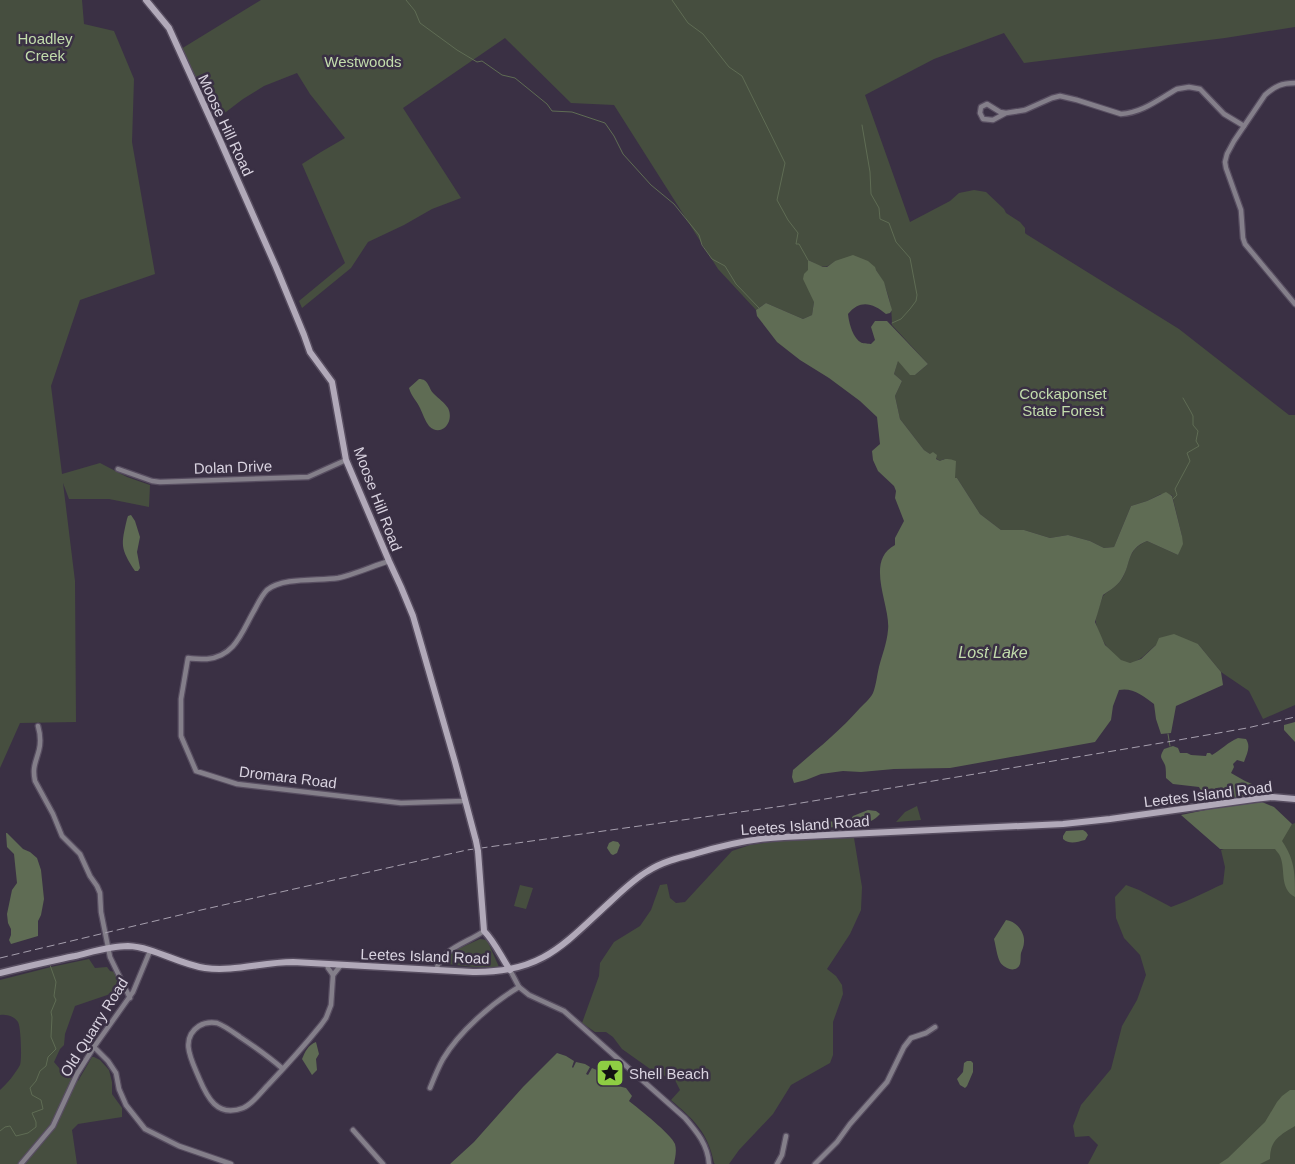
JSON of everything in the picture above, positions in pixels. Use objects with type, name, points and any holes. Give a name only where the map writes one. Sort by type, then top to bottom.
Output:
[{"type":"main road","name":"Moose Hill Road","points":[[146,0],[169,28],[265,241],[310,352],[332,382],[346,460],[413,616],[455,762],[478,851],[484,931],[510,970]]},
{"type":"main road","name":"Leetes Island Road","points":[[0,973],[109,948],[128,946],[150,951],[188,964],[212,968],[229,968],[279,962],[491,972],[510,970],[535,962],[554,951],[570,939],[627,886],[647,871],[665,862],[734,843],[790,836],[1063,824],[1123,818],[1254,798],[1295,799]]},
{"type":"street","points":[[1295,83],[1281,84],[1270,90],[1261,100],[1226,154],[1225,162],[1241,210],[1244,241],[1295,304]]},
{"type":"street","points":[[1006,113],[993,120],[985,120],[981,117],[980,110],[984,105],[989,104],[1000,112],[1006,113],[1025,110],[1060,96],[1121,114],[1129,114],[1141,110],[1177,90],[1192,87],[1200,89],[1224,114],[1244,126]]},
{"type":"street","name":"Dolan Drive","points":[[118,469],[160,482],[308,478],[346,460]]},
{"type":"street","name":"Dromara Road","points":[[389,561],[338,578],[303,580],[281,584],[268,590],[237,643],[228,652],[208,659],[188,658],[181,699],[181,736],[196,771],[237,784],[401,803],[464,801]]},
{"type":"street","points":[[38,726],[40,731],[40,748],[35,762],[34,778],[62,836],[80,854],[97,886],[100,893],[101,912],[110,958],[130,998]]},
{"type":"street","points":[[436,970],[439,962],[450,950],[484,931]]},
{"type":"street","name":"Old Quarry Road","points":[[21,1164],[53,1126],[77,1074],[94,1047],[130,998],[150,951]]},
{"type":"street","points":[[327,964],[333,975]]},
{"type":"street","points":[[283,1069],[263,1052],[230,1030],[211,1022],[197,1027],[188,1042],[189,1053],[205,1092],[211,1101],[224,1109],[234,1110],[247,1106],[283,1069],[326,1018],[331,1005],[333,975],[341,965]]},
{"type":"street","points":[[510,970],[519,987],[529,995],[564,1011],[685,1118],[698,1132],[704,1142],[709,1164]]},
{"type":"street","points":[[430,1088],[443,1059],[461,1034],[509,993],[519,987]]},
{"type":"street","points":[[814,1164],[837,1142],[886,1082],[904,1047],[912,1038],[926,1033],[935,1027]]},
{"type":"street","points":[[94,1047],[108,1061],[116,1073],[119,1088],[126,1105],[145,1129],[178,1146],[231,1164]]},
{"type":"street","points":[[353,1130],[383,1164]]},
{"type":"street","points":[[776,1164],[782,1155],[786,1136]]},
{"type":"green space","points":[[0,0],[82,0],[84,24],[114,31],[134,79],[132,142],[155,274],[80,300],[51,386],[62,474],[100,463],[127,477],[150,485],[149,507],[109,499],[69,499],[63,483],[75,581],[76,722],[20,723],[0,768]]},
{"type":"green space","name":"Cockaponset State Forest","points":[[261,0],[1295,0],[1295,27],[1225,38],[1024,63],[1004,33],[934,59],[865,95],[910,222],[950,201],[959,193],[974,190],[986,192],[1006,213],[1020,222],[1025,228],[1026,234],[1179,329],[1289,415],[1295,415],[1295,705],[1263,719],[1249,691],[1221,672],[1198,644],[1156,645],[1141,658],[1130,663],[1118,659],[1103,641],[1097,628],[1096,617],[1103,596],[1121,580],[1126,571],[1130,556],[1136,548],[1147,541],[1178,555],[1182,536],[1172,495],[1161,494],[1131,506],[1114,547],[1104,548],[1090,541],[1068,535],[1050,538],[1024,530],[1001,530],[980,514],[944,459],[940,461],[924,450],[900,419],[895,396],[902,381],[894,374],[898,360],[915,375],[928,364],[892,325],[889,296],[876,270],[835,261],[825,267],[808,260],[814,302],[812,315],[803,319],[766,303],[756,310],[718,269],[614,105],[571,103],[505,38],[403,108],[461,198],[432,209],[368,242],[351,268],[302,308],[299,301],[345,263],[302,164],[345,138],[310,94],[297,73],[264,86],[218,118],[181,49]]},
{"type":"green space","points":[[917,806],[921,820],[896,822],[905,812]]},
{"type":"green space","points":[[1295,823],[1295,1164],[1088,1164],[1098,1145],[1089,1136],[1075,1137],[1073,1126],[1081,1105],[1111,1069],[1122,1026],[1137,1000],[1146,975],[1140,955],[1124,938],[1116,918],[1115,897],[1126,885],[1171,907],[1184,902],[1223,884],[1225,867],[1221,850]]},
{"type":"green space","points":[[854,838],[862,887],[861,910],[850,934],[827,969],[836,976],[842,985],[843,994],[833,1022],[833,1055],[830,1063],[791,1085],[773,1114],[739,1150],[729,1164],[715,1164],[708,1143],[699,1127],[671,1100],[680,1090],[675,1080],[653,1071],[622,1049],[613,1037],[606,1032],[595,1032],[582,1023],[599,976],[600,963],[614,942],[640,926],[651,910],[660,885],[667,884],[670,898],[676,903],[685,902],[732,851],[750,845],[778,841]]},
{"type":"green space","points":[[520,885],[533,888],[526,909],[514,906]]},
{"type":"green space","points":[[480,939],[487,940],[499,967],[474,967],[439,963],[458,949]]},
{"type":"green space","points":[[89,959],[95,968],[107,967],[110,971],[115,972],[122,990],[75,1006],[65,1034],[64,1045],[54,1062],[65,1075],[78,1081],[92,1057],[100,1060],[109,1070],[112,1094],[122,1108],[122,1117],[78,1124],[72,1130],[77,1164],[0,1164],[0,1090],[11,1079],[20,1065],[21,1051],[18,1022],[10,1016],[0,1015],[0,980]]},
{"type":"water","name":"Lost Lake","points":[[853,255],[868,261],[875,267],[884,282],[892,310],[886,314],[871,305],[857,306],[848,314],[850,326],[854,334],[862,343],[871,344],[875,340],[871,327],[875,321],[887,321],[928,364],[915,375],[910,375],[898,361],[894,374],[902,381],[895,396],[900,419],[924,450],[930,454],[933,452],[937,455],[936,459],[940,461],[948,459],[956,461],[955,478],[957,478],[980,514],[1001,530],[1024,530],[1050,538],[1068,535],[1090,541],[1104,548],[1114,547],[1131,506],[1166,492],[1172,496],[1183,544],[1178,555],[1147,541],[1135,549],[1121,580],[1115,587],[1103,595],[1095,622],[1105,645],[1121,660],[1130,663],[1141,659],[1156,645],[1159,638],[1174,634],[1198,644],[1221,672],[1223,685],[1176,706],[1171,733],[1161,734],[1154,704],[1142,695],[1124,689],[1119,690],[1113,706],[1111,720],[1095,742],[950,768],[894,769],[861,772],[843,771],[821,774],[794,783],[792,777],[793,770],[844,725],[873,693],[888,630],[888,620],[881,584],[881,562],[886,552],[895,545],[895,538],[904,521],[895,498],[896,491],[894,486],[878,471],[873,460],[872,451],[880,444],[877,417],[860,401],[777,342],[757,316],[756,310],[766,303],[803,319],[812,315],[814,302],[803,279],[804,274],[808,270],[808,260],[827,267],[835,261]]},
{"type":"water","points":[[419,379],[427,382],[432,392],[448,408],[450,418],[446,427],[438,430],[434,429],[425,420],[409,388]]},
{"type":"water","points":[[131,515],[140,537],[137,552],[140,568],[138,571],[135,571],[130,563],[123,546],[127,519]]},
{"type":"water","points":[[1295,722],[1295,742],[1284,730],[1284,725]]},
{"type":"water","points":[[1238,738],[1246,739],[1248,750],[1244,762],[1237,760],[1233,764],[1234,767],[1231,773],[1259,787],[1255,792],[1245,796],[1193,803],[1204,796],[1199,787],[1173,784],[1166,778],[1165,766],[1161,757],[1164,749],[1173,746],[1178,748],[1180,753],[1206,756],[1207,753],[1212,755]]},
{"type":"water","points":[[1262,802],[1274,807],[1292,824],[1282,841],[1290,855],[1295,881],[1295,897],[1287,889],[1282,861],[1275,849],[1220,849],[1181,815],[1220,807]]},
{"type":"water","points":[[868,810],[876,811],[880,814],[867,823],[853,823],[851,819],[853,816]]},
{"type":"water","points":[[842,820],[843,823],[837,827],[821,828],[819,823],[824,822]]},
{"type":"water","points":[[1083,830],[1088,835],[1085,840],[1071,842],[1063,839],[1066,831]]},
{"type":"water","points":[[6,833],[23,849],[37,858],[41,870],[44,899],[38,921],[38,936],[11,944],[9,940],[11,929],[7,914],[12,890],[17,883],[14,854],[7,847]]},
{"type":"water","points":[[613,841],[618,842],[620,845],[617,853],[613,855],[607,848],[609,843]]},
{"type":"water","points":[[1006,920],[1016,925],[1024,938],[1019,967],[1015,969],[1003,966],[1000,962],[994,939]]},
{"type":"water","points":[[316,1042],[319,1054],[316,1059],[317,1070],[312,1075],[302,1059],[309,1047]]},
{"type":"water","points":[[557,1053],[574,1061],[573,1068],[576,1062],[585,1064],[590,1067],[586,1074],[588,1075],[592,1068],[614,1080],[618,1086],[626,1088],[632,1096],[629,1101],[668,1134],[675,1144],[674,1164],[450,1164],[474,1142],[523,1087]]},
{"type":"water","points":[[967,1061],[973,1063],[973,1072],[965,1088],[960,1085],[957,1079],[963,1072],[964,1063]]},
{"type":"water","points":[[1290,1090],[1295,1090],[1295,1126],[1280,1135],[1272,1147],[1270,1159],[1260,1164],[1219,1164],[1228,1158],[1265,1122],[1277,1102]]},
{"type":"waterway","points":[[406,0],[415,11],[420,23],[477,62],[482,61],[502,75],[515,78],[547,104],[552,111],[572,112],[605,123],[623,154],[651,185],[674,204],[699,235],[702,245],[712,259],[725,266],[736,284],[759,308]]},
{"type":"waterway","points":[[672,0],[688,23],[703,34],[729,67],[742,76],[785,163],[777,200],[798,233],[796,244],[799,244],[808,260]]},
{"type":"waterway","points":[[862,125],[870,172],[871,194],[879,208],[880,219],[889,223],[896,242],[910,258],[917,295],[916,301],[910,309],[901,319],[892,323]]},
{"type":"waterway","points":[[1173,499],[1177,495],[1175,489],[1190,461],[1187,453],[1199,446],[1196,441],[1198,431],[1193,425],[1193,416],[1183,398]]},
{"type":"waterway","points":[[1168,734],[1170,746]]},
{"type":"waterway","name":"Hoadley Creek","points":[[0,1131],[10,1126],[16,1136],[28,1133],[36,1127],[32,1113],[43,1109],[41,1100],[32,1095],[30,1088],[36,1081],[40,1071],[46,1066],[48,1057],[56,1049],[51,1037],[51,1012],[56,1000],[54,996],[56,982],[50,965]]},
{"type":"railway","points":[[0,958],[467,850],[783,806],[1167,742],[1247,728],[1295,717]]},
{"type":"place","name":"Shell Beach","points":[[610,1073]]},
{"type":"park label","name":"Westwoods","points":[[363,61]]}]
